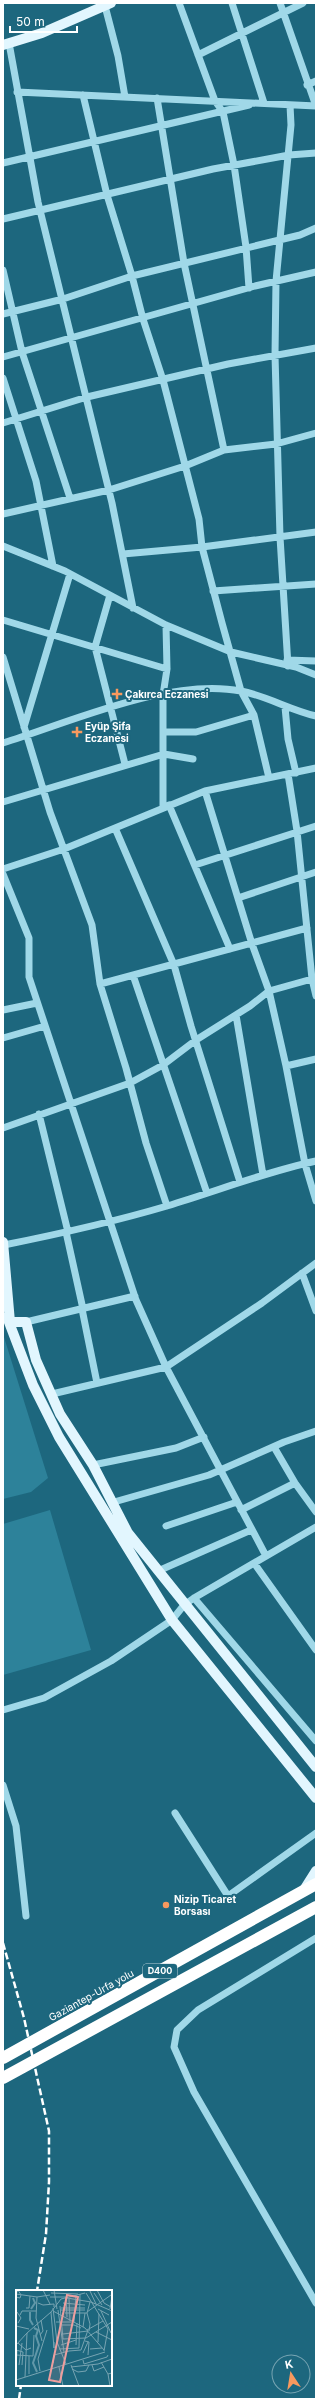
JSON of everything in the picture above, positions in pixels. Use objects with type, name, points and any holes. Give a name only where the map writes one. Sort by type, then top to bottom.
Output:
[{"type":"highway","name":"Gaziantep-Urfa yolu","points":[[3,2058],[316,1884]]},
{"type":"highway","name":"D400","points":[[3,2078],[316,1907]]},
{"type":"main road","points":[[5,44],[42,33],[108,4]]},
{"type":"main road","points":[[3,1243],[10,1322],[26,1322],[36,1360],[60,1414],[93,1465],[114,1502],[128,1532],[184,1605],[316,1767]]},
{"type":"main road","points":[[3,1304],[33,1385],[59,1437],[172,1620],[316,1798]]},
{"type":"main road","points":[[304,1890],[316,1871]]},
{"type":"street","points":[[178,3],[215,101],[223,112],[234,165],[246,248],[249,288]]},
{"type":"street","points":[[232,3],[264,103]]},
{"type":"street","points":[[17,92],[316,106],[307,85],[280,3]]},
{"type":"street","points":[[198,55],[304,3]]},
{"type":"street","points":[[108,4],[125,97]]},
{"type":"street","points":[[5,44],[17,92],[40,211],[73,339],[109,490],[133,608]]},
{"type":"street","points":[[307,85],[316,80]]},
{"type":"street","points":[[83,95],[107,195],[132,276],[143,319],[163,380],[199,520],[202,547],[241,691],[254,715],[269,778]]},
{"type":"street","points":[[157,98],[168,180],[205,369],[224,450]]},
{"type":"street","points":[[3,163],[95,143],[255,103]]},
{"type":"street","points":[[288,663],[282,585],[276,444],[275,355],[276,281],[288,155],[290,105]]},
{"type":"street","points":[[3,219],[234,165],[288,155],[316,153]]},
{"type":"street","points":[[3,314],[62,299],[132,276],[246,248],[316,228]]},
{"type":"street","points":[[3,270],[14,312],[22,352],[70,498]]},
{"type":"street","points":[[3,357],[73,339],[249,288],[316,272]]},
{"type":"street","points":[[3,423],[87,397],[205,369],[316,348]]},
{"type":"street","points":[[3,378],[36,481],[53,566]]},
{"type":"street","points":[[3,514],[109,490],[185,466],[224,450],[276,444],[316,433]]},
{"type":"street","points":[[123,554],[202,547],[316,532]]},
{"type":"street","points":[[3,546],[53,566],[166,625],[231,652],[288,663],[316,675]]},
{"type":"street","points":[[24,728],[70,574]]},
{"type":"street","points":[[214,591],[282,585],[316,584]]},
{"type":"street","points":[[110,596],[95,647],[126,764]]},
{"type":"street","points":[[3,620],[167,669]]},
{"type":"street","points":[[166,625],[167,669],[163,695],[166,807],[195,865],[230,949]]},
{"type":"street","points":[[3,657],[6,681],[27,736],[43,790],[92,925],[100,984],[130,1083],[146,1143],[167,1206]]},
{"type":"street","points":[[288,663],[316,661]]},
{"type":"street","points":[[3,743],[111,707],[163,695],[207,689],[241,691],[316,716]]},
{"type":"street","points":[[285,706],[288,739],[296,773]]},
{"type":"street","points":[[163,732],[196,732],[254,715]]},
{"type":"street","points":[[3,802],[126,764],[164,754],[193,759]]},
{"type":"street","points":[[3,869],[64,849],[205,791],[316,768]]},
{"type":"street","points":[[288,774],[316,996]]},
{"type":"street","points":[[205,791],[252,944],[269,991],[286,1066],[305,1164],[316,1201]]},
{"type":"street","points":[[195,865],[296,831],[316,826]]},
{"type":"street","points":[[115,828],[174,965],[240,1182]]},
{"type":"street","points":[[238,898],[316,872]]},
{"type":"street","points":[[3,874],[29,938],[29,977],[37,1003],[135,1296],[166,1367],[266,1556]]},
{"type":"street","points":[[100,984],[307,928]]},
{"type":"street","points":[[133,975],[207,1193]]},
{"type":"street","points":[[3,1128],[130,1083],[163,1065],[196,1040],[236,1015],[269,991],[314,980]]},
{"type":"street","points":[[3,1010],[37,1003]]},
{"type":"street","points":[[236,1015],[263,1174]]},
{"type":"street","points":[[3,1038],[45,1026]]},
{"type":"street","points":[[286,1066],[316,1059]]},
{"type":"street","points":[[39,1114],[67,1232],[96,1383]]},
{"type":"street","points":[[3,1243],[67,1232],[110,1221],[167,1206],[263,1174],[316,1161]]},
{"type":"street","points":[[52,1394],[166,1367],[262,1303],[316,1262]]},
{"type":"street","points":[[302,1273],[316,1311]]},
{"type":"street","points":[[26,1322],[135,1296]]},
{"type":"street","points":[[114,1502],[220,1470],[316,1431]]},
{"type":"street","points":[[93,1465],[176,1448],[204,1437]]},
{"type":"street","points":[[274,1447],[295,1483],[316,1512]]},
{"type":"street","points":[[241,1510],[295,1483]]},
{"type":"street","points":[[166,1526],[237,1502]]},
{"type":"street","points":[[3,1710],[44,1698],[111,1661],[172,1620],[184,1605],[194,1598],[316,1527]]},
{"type":"street","points":[[158,1571],[251,1530]]},
{"type":"street","points":[[254,1563],[316,1650]]},
{"type":"street","points":[[194,1598],[316,1741]]},
{"type":"street","points":[[3,1785],[16,1826],[26,1916]]},
{"type":"street","points":[[175,1813],[228,1896],[316,1833]]},
{"type":"street","points":[[316,1938],[198,2010],[177,2030],[174,2047],[194,2092],[316,2303]]},
{"type":"shaded area","points":[[3,1334],[48,1478],[31,1492],[3,1499]]},
{"type":"shaded area","points":[[50,1510],[91,1650],[3,1675],[3,1524]]},
{"type":"railway","points":[[3,1943],[24,2018],[49,2131],[49,2182],[46,2234],[37,2290]]},
{"type":"railway","points":[[19,2399],[21,2386]]},
{"type":"place","name":"Çakırca Eczanesi","points":[[117,694]]},
{"type":"place","name":"Eyüp Şifa Eczanesi","points":[[77,732]]},
{"type":"place","name":"Nizip Ticaret Borsası","points":[[166,1905]]}]
